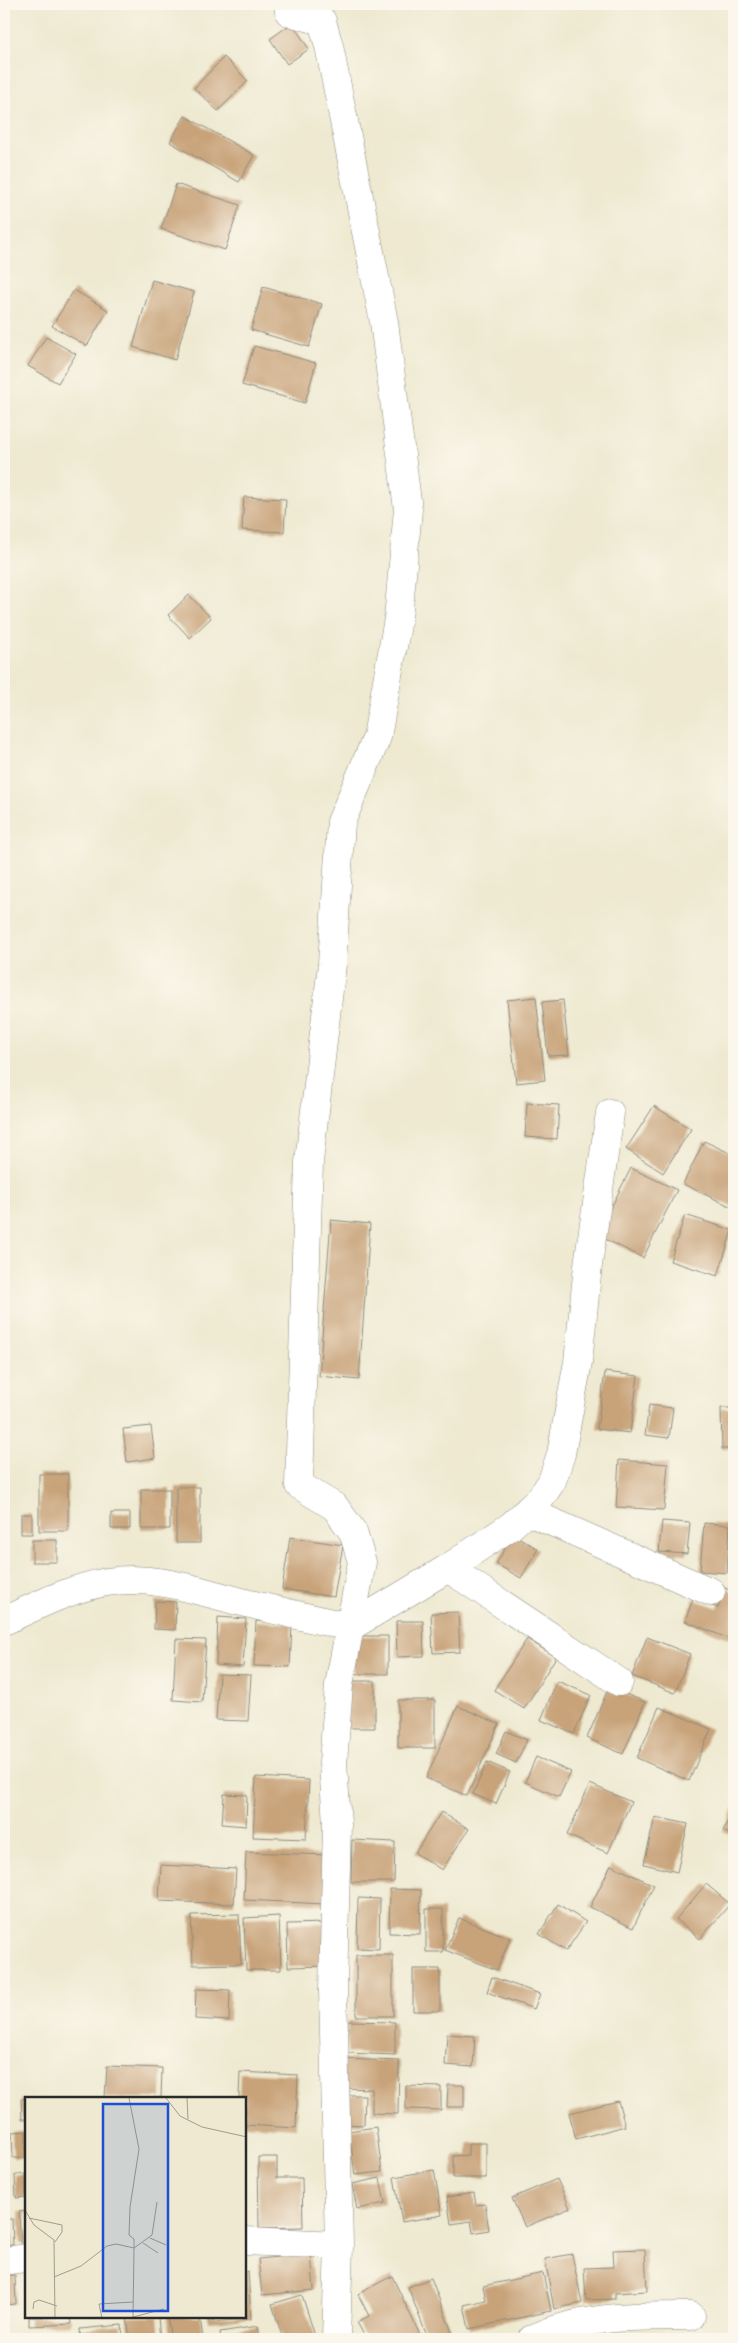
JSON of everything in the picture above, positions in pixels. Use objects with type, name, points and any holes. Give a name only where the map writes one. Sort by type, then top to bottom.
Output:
[{"type":"street","points":[[289,4],[289,12],[322,21],[329,46],[384,322],[408,509],[398,619],[376,737],[341,822],[332,964],[310,1162],[299,1485],[335,1507],[353,1532],[362,1562],[339,1685],[333,1763],[337,1824],[333,1990],[339,2245],[336,2339]]},
{"type":"street","points":[[4,1621],[45,1601],[106,1582],[126,1580],[177,1585],[350,1627],[448,1568],[511,1526],[540,1499],[552,1480],[561,1454],[578,1362],[588,1265],[610,1113]]},
{"type":"street","points":[[527,1511],[711,1592]]},
{"type":"street","points":[[448,1568],[619,1682]]},
{"type":"street","points":[[246,2241],[339,2245]]},
{"type":"street","points":[[4,2261],[25,2258]]},
{"type":"street","points":[[532,2339],[547,2332],[586,2321],[642,2316],[692,2316]]},
{"type":"building","points":[[292,23],[309,49],[287,64],[270,39]]},
{"type":"building","points":[[224,57],[248,81],[218,111],[194,88]]},
{"type":"building","points":[[185,116],[254,155],[239,182],[170,142]]},
{"type":"building","points":[[176,184],[240,205],[225,250],[161,229]]},
{"type":"building","points":[[152,280],[194,292],[175,360],[133,347]]},
{"type":"building","points":[[263,287],[322,304],[309,347],[251,330]]},
{"type":"building","points":[[74,290],[108,310],[87,346],[52,326]]},
{"type":"building","points":[[46,337],[76,354],[58,383],[28,366]]},
{"type":"building","points":[[254,346],[316,363],[305,403],[242,385]]},
{"type":"building","points":[[244,497],[286,499],[284,532],[242,530]]},
{"type":"building","points":[[189,595],[211,618],[190,638],[168,615]]},
{"type":"building","points":[[536,997],[545,1080],[516,1083],[507,1000]]},
{"type":"building","points":[[563,1000],[569,1055],[548,1056],[542,1002]]},
{"type":"building","points":[[527,1103],[559,1105],[557,1139],[525,1137]]},
{"type":"building","points":[[654,1106],[691,1129],[663,1173],[626,1149]]},
{"type":"building","points":[[704,1141],[734,1155],[734,1208],[683,1184]]},
{"type":"building","points":[[631,1168],[677,1190],[643,1258],[597,1235]]},
{"type":"building","points":[[685,1215],[732,1230],[718,1276],[670,1261]]},
{"type":"building","points":[[331,1220],[370,1224],[359,1380],[319,1376]]},
{"type":"building","points":[[605,1372],[638,1376],[630,1433],[597,1429]]},
{"type":"building","points":[[649,1405],[673,1408],[669,1438],[645,1435]]},
{"type":"building","points":[[721,1408],[734,1408],[734,1449],[722,1449]]},
{"type":"building","points":[[151,1426],[155,1458],[127,1462],[123,1429]]},
{"type":"building","points":[[619,1460],[668,1464],[664,1510],[616,1507]]},
{"type":"building","points":[[39,1474],[68,1474],[68,1531],[39,1531]]},
{"type":"building","points":[[176,1487],[200,1487],[200,1543],[176,1543]]},
{"type":"building","points":[[141,1489],[170,1489],[170,1529],[141,1529]]},
{"type":"building","points":[[111,1513],[130,1513],[130,1529],[111,1529]]},
{"type":"building","points":[[21,1514],[32,1514],[32,1534],[21,1534]]},
{"type":"building","points":[[662,1521],[690,1523],[687,1554],[659,1552]]},
{"type":"building","points":[[704,1523],[730,1525],[727,1573],[700,1571]]},
{"type":"building","points":[[513,1534],[538,1549],[521,1578],[496,1564]]},
{"type":"building","points":[[290,1537],[343,1545],[334,1597],[282,1589]]},
{"type":"building","points":[[32,1540],[57,1540],[57,1562],[32,1562]]},
{"type":"building","points":[[725,1588],[734,1592],[732,1640],[685,1621],[693,1599],[718,1608]]},
{"type":"building","points":[[155,1601],[176,1602],[175,1630],[154,1629]]},
{"type":"building","points":[[458,1612],[460,1652],[433,1653],[431,1613]]},
{"type":"building","points":[[218,1617],[246,1619],[243,1667],[216,1665]]},
{"type":"building","points":[[256,1621],[292,1624],[290,1667],[254,1666]]},
{"type":"building","points":[[396,1621],[423,1621],[424,1656],[397,1657]]},
{"type":"building","points":[[353,1636],[388,1636],[388,1674],[353,1674]]},
{"type":"building","points":[[647,1637],[690,1654],[675,1693],[632,1676]]},
{"type":"building","points":[[176,1639],[206,1640],[202,1702],[173,1700]]},
{"type":"building","points":[[527,1639],[556,1657],[524,1709],[494,1690]]},
{"type":"building","points":[[219,1674],[251,1675],[248,1721],[216,1720]]},
{"type":"building","points":[[346,1681],[375,1681],[375,1728],[346,1728]]},
{"type":"building","points":[[557,1681],[591,1695],[574,1734],[541,1720]]},
{"type":"building","points":[[609,1687],[645,1702],[623,1754],[587,1738]]},
{"type":"building","points":[[398,1700],[435,1700],[435,1748],[398,1748]]},
{"type":"building","points":[[458,1706],[499,1724],[467,1796],[426,1778]]},
{"type":"building","points":[[659,1707],[711,1729],[689,1781],[637,1758]]},
{"type":"building","points":[[506,1731],[527,1740],[516,1763],[496,1754]]},
{"type":"building","points":[[536,1757],[571,1772],[559,1797],[525,1782]]},
{"type":"building","points":[[487,1762],[510,1772],[496,1804],[473,1794]]},
{"type":"building","points":[[256,1777],[309,1780],[306,1839],[253,1837]]},
{"type":"building","points":[[590,1784],[631,1802],[608,1853],[567,1835]]},
{"type":"building","points":[[224,1794],[247,1795],[246,1826],[222,1824]]},
{"type":"building","points":[[734,1807],[734,1836],[723,1831]]},
{"type":"building","points":[[441,1812],[469,1829],[442,1870],[415,1853]]},
{"type":"building","points":[[655,1817],[688,1824],[677,1872],[644,1864]]},
{"type":"building","points":[[352,1840],[395,1842],[394,1882],[351,1882]]},
{"type":"building","points":[[246,1852],[328,1855],[325,1904],[244,1900]]},
{"type":"building","points":[[161,1865],[236,1869],[234,1904],[159,1901]]},
{"type":"building","points":[[611,1865],[654,1885],[633,1928],[590,1907]]},
{"type":"building","points":[[706,1884],[730,1904],[700,1939],[676,1919]]},
{"type":"building","points":[[390,1889],[421,1890],[420,1934],[389,1933]]},
{"type":"building","points":[[358,1898],[380,1899],[379,1949],[357,1948]]},
{"type":"building","points":[[558,1904],[586,1922],[566,1951],[539,1934]]},
{"type":"building","points":[[426,1909],[443,1909],[443,1952],[426,1952]]},
{"type":"building","points":[[239,1914],[241,1964],[193,1965],[191,1915]]},
{"type":"building","points":[[279,1916],[281,1970],[246,1970],[244,1918]]},
{"type":"building","points":[[459,1918],[510,1938],[497,1970],[445,1950]]},
{"type":"building","points":[[327,1923],[328,1966],[288,1967],[287,1924]]},
{"type":"building","points":[[356,1955],[393,1955],[393,2016],[356,2016]]},
{"type":"building","points":[[413,1969],[440,1969],[440,2011],[413,2011]]},
{"type":"building","points":[[492,1977],[540,1994],[534,2009],[487,1992]]},
{"type":"building","points":[[196,1989],[230,1990],[229,2021],[195,2019]]},
{"type":"building","points":[[348,2021],[395,2022],[395,2055],[347,2053]]},
{"type":"building","points":[[447,2034],[475,2036],[473,2067],[445,2065]]},
{"type":"building","points":[[343,2059],[399,2061],[398,2114],[372,2113],[372,2089],[342,2088]]},
{"type":"building","points":[[107,2066],[162,2068],[161,2097],[105,2097]]},
{"type":"building","points":[[240,2072],[298,2075],[296,2128],[246,2125],[246,2097],[239,2097]]},
{"type":"building","points":[[448,2085],[464,2085],[464,2107],[447,2107]]},
{"type":"building","points":[[406,2086],[441,2087],[441,2110],[406,2109]]},
{"type":"building","points":[[341,2095],[365,2095],[364,2125],[340,2124]]},
{"type":"building","points":[[21,2099],[25,2099],[25,2119],[22,2119]]},
{"type":"building","points":[[618,2101],[625,2126],[576,2139],[569,2113]]},
{"type":"building","points":[[376,2127],[382,2172],[355,2175],[349,2131]]},
{"type":"building","points":[[25,2131],[25,2158],[13,2158],[12,2132]]},
{"type":"building","points":[[468,2143],[486,2143],[486,2178],[453,2178],[453,2156],[468,2155]]},
{"type":"building","points":[[258,2157],[277,2157],[277,2178],[302,2178],[303,2227],[259,2228]]},
{"type":"building","points":[[434,2170],[442,2215],[402,2222],[394,2177]]},
{"type":"building","points":[[25,2174],[25,2197],[16,2198],[15,2175]]},
{"type":"building","points":[[380,2178],[385,2203],[357,2209],[352,2184]]},
{"type":"building","points":[[557,2179],[570,2208],[525,2227],[512,2198]]},
{"type":"building","points":[[474,2193],[476,2205],[485,2204],[489,2230],[473,2233],[471,2221],[451,2224],[447,2197]]},
{"type":"building","points":[[25,2211],[25,2242],[21,2243],[19,2212]]},
{"type":"building","points":[[4,2219],[12,2219],[13,2245],[4,2245]]},
{"type":"building","points":[[645,2249],[647,2291],[615,2293],[615,2299],[586,2300],[584,2268],[614,2267],[613,2250]]},
{"type":"building","points":[[311,2254],[314,2290],[262,2295],[258,2259]]},
{"type":"building","points":[[572,2254],[582,2303],[554,2309],[545,2259]]},
{"type":"building","points":[[248,2271],[251,2319],[208,2322],[208,2318],[246,2318],[246,2272]]},
{"type":"building","points":[[543,2273],[551,2311],[469,2329],[464,2305],[486,2300],[483,2286]]},
{"type":"building","points":[[4,2275],[15,2275],[16,2304],[4,2305]]},
{"type":"building","points":[[392,2276],[422,2339],[366,2339],[357,2322],[369,2316],[358,2294]]},
{"type":"building","points":[[431,2278],[453,2335],[441,2339],[428,2339],[408,2287]]},
{"type":"building","points":[[302,2295],[316,2339],[283,2339],[272,2304]]},
{"type":"building","points":[[29,2318],[71,2318],[72,2324],[29,2326]]},
{"type":"building","points":[[127,2318],[158,2318],[160,2339],[130,2339]]},
{"type":"building","points":[[167,2318],[200,2318],[203,2339],[171,2339]]},
{"type":"building","points":[[122,2325],[123,2339],[81,2339],[80,2329]]},
{"type":"building","points":[[258,2326],[260,2339],[221,2339],[220,2332]]}]
